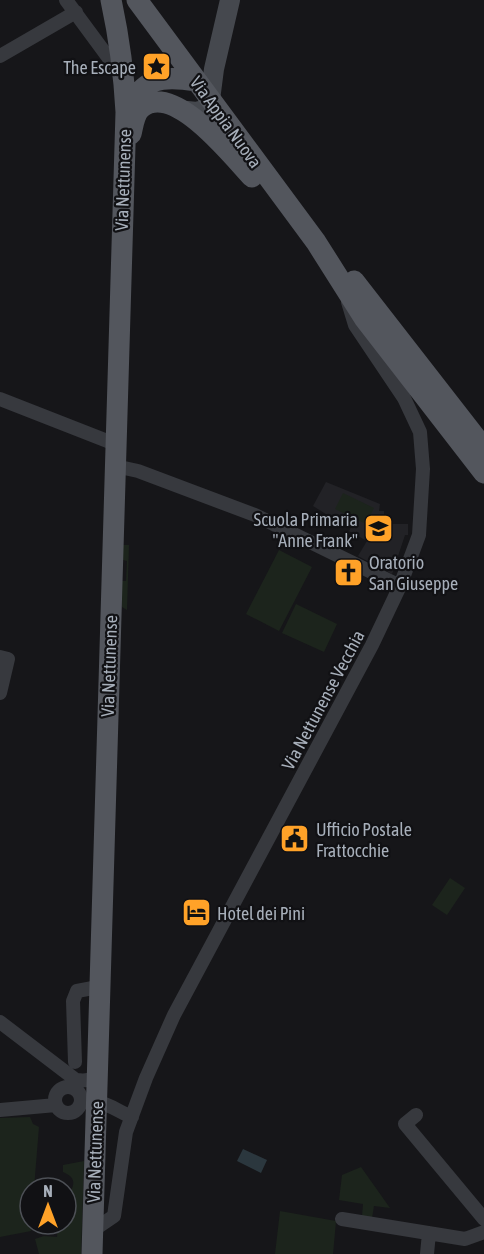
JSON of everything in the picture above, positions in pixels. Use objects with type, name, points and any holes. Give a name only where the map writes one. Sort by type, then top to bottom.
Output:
[{"type":"main road","points":[[111,0],[118,31],[124,78]]},
{"type":"main road","points":[[124,78],[130,50],[128,0]]},
{"type":"main road","name":"Via Appia Nuova","points":[[137,0],[316,242],[364,318],[484,473]]},
{"type":"main road","points":[[186,111],[197,112],[205,109],[210,100],[214,69],[230,0]]},
{"type":"main road","points":[[126,112],[137,91],[151,83],[179,78],[204,80],[214,69]]},
{"type":"main road","name":"Via Nettunense","points":[[92,1254],[98,1072],[98,987],[126,112],[124,78]]},
{"type":"main road","points":[[123,158],[136,116],[141,108],[153,103],[168,102],[186,111],[298,219]]},
{"type":"main road","name":"Via Appia Nuova","points":[[316,242],[351,276],[484,448]]},
{"type":"street","points":[[66,0],[124,78]]},
{"type":"street","points":[[0,56],[76,12]]},
{"type":"street","name":"Via Nettunense Vecchia","points":[[92,1231],[114,1216],[126,1132],[146,1078],[174,1016],[372,645],[400,586],[418,535],[423,478],[420,432],[404,398],[355,326],[344,289]]},
{"type":"street","points":[[0,399],[115,444]]},
{"type":"street","points":[[115,466],[138,471],[255,515],[400,586]]},
{"type":"street","points":[[0,657],[9,659],[0,693]]},
{"type":"street","points":[[75,1062],[74,996],[77,991],[98,987]]},
{"type":"street","points":[[0,1022],[76,1080],[86,1081],[94,1078],[98,1072]]},
{"type":"street","points":[[68,1113],[77,1110],[81,1102],[80,1093],[74,1087],[65,1086],[55,1096],[56,1105],[61,1111],[68,1113],[107,1104],[117,1111],[132,1116]]},
{"type":"street","points":[[0,1110],[56,1105]]},
{"type":"street","points":[[416,1115],[405,1124],[484,1219]]},
{"type":"street","points":[[342,1219],[465,1239],[484,1233]]},
{"type":"street","points":[[427,1254],[429,1233]]},
{"type":"shaded area","name":"Scuola Primaria \"Anne Frank\"","points":[[326,482],[380,504],[379,511],[384,511],[384,524],[408,524],[408,535],[405,535],[392,574],[358,556],[367,541],[349,531],[352,526],[336,516],[334,519],[313,506]]},
{"type":"shaded area","points":[[343,493],[374,508],[366,524],[335,509]]},
{"type":"shaded area","points":[[123,545],[129,545],[127,610],[122,607],[122,581],[126,581],[127,561],[123,560]]},
{"type":"shaded area","points":[[279,550],[312,567],[279,631],[246,614]]},
{"type":"shaded area","points":[[296,604],[337,624],[324,652],[282,633]]},
{"type":"shaded area","points":[[450,878],[465,888],[447,915],[432,905]]},
{"type":"shaded area","points":[[30,1117],[33,1124],[39,1127],[35,1176],[18,1176],[18,1234],[0,1237],[0,1118]]},
{"type":"shaded area","points":[[243,1149],[267,1160],[261,1173],[237,1161]]},
{"type":"shaded area","points":[[84,1161],[81,1254],[39,1254],[35,1239],[44,1236],[78,1236],[78,1176],[69,1176],[63,1172],[63,1165]]},
{"type":"shaded area","points":[[361,1167],[390,1208],[374,1206],[372,1218],[362,1216],[363,1204],[339,1200],[342,1175]]},
{"type":"shaded area","points":[[280,1211],[336,1221],[333,1254],[275,1254]]},
{"type":"place","name":"The Escape","points":[[157,67]]},
{"type":"place","name":"Scuola Primaria \"Anne Frank\"","points":[[379,529]]},
{"type":"place","name":"Oratorio San Giuseppe","points":[[348,572]]},
{"type":"place","name":"Ufficio Postale Frattocchie","points":[[295,839]]},
{"type":"place","name":"Hotel dei Pini","points":[[196,913]]}]
